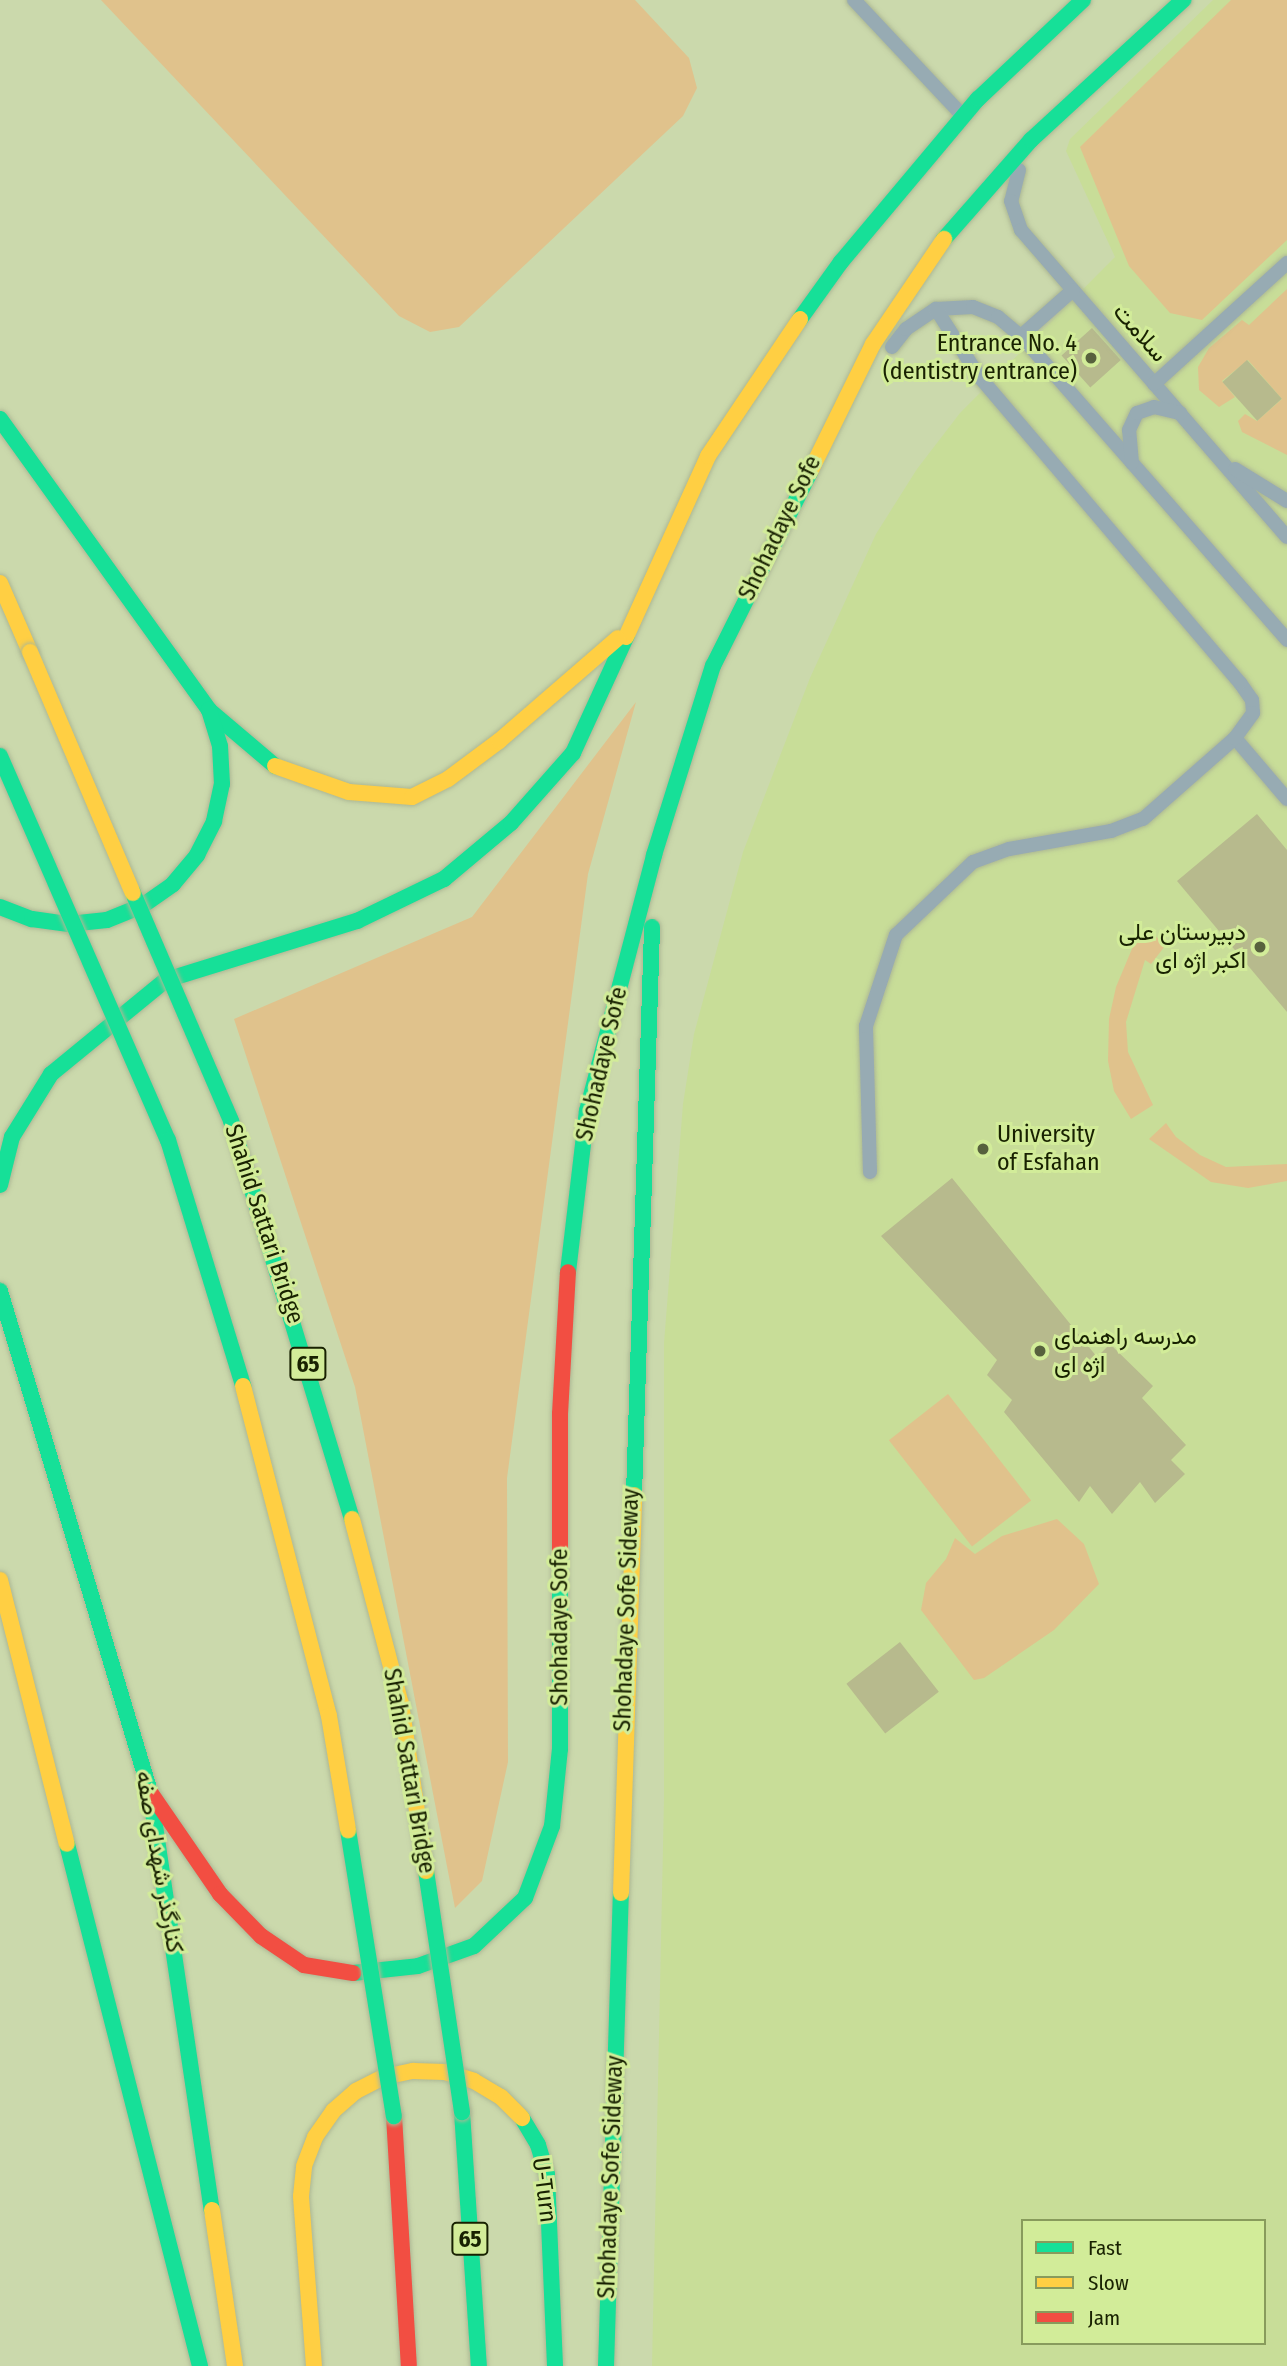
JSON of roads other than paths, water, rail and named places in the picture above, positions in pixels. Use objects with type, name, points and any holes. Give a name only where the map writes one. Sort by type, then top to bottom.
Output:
[{"type":"main road","points":[[0,1185],[12,1137],[51,1074],[166,980],[358,921],[444,879],[511,823],[573,753],[708,456],[755,383],[841,262],[963,116],[1083,0]]},
{"type":"main road","name":"Shohadaye Sofe","points":[[150,1792],[220,1894],[261,1936],[304,1965],[348,1974],[418,1966],[474,1946],[525,1898],[552,1826],[560,1749],[560,1414],[567,1278],[587,1111],[654,855],[713,666],[873,344],[913,281],[961,215],[1031,140],[1184,0]]},
{"type":"main road","points":[[0,419],[209,710],[282,772],[349,792],[412,797],[447,779],[499,741],[627,630]]},
{"type":"main road","name":"Shahid Sattari Bridge","points":[[0,583],[231,1121],[326,1419],[401,1704],[462,2112],[478,2366]]},
{"type":"main road","points":[[0,906],[32,919],[69,924],[107,920],[142,906],[173,884],[197,855],[214,821],[219,796],[220,746],[209,710]]},
{"type":"main road","points":[[0,757],[169,1140],[257,1431],[329,1716],[394,2116],[409,2366]]},
{"type":"main road","name":"Shohadaye Sofe Sideway","points":[[606,2366],[654,855]]},
{"type":"main road","name":"کنارگذر شهدای صفه","points":[[0,1291],[150,1792],[234,2366]]},
{"type":"main road","points":[[0,1580],[200,2366]]},
{"type":"main road","name":"U-Turn","points":[[314,2366],[301,2196],[304,2166],[315,2137],[333,2111],[374,2082],[413,2071],[445,2072],[474,2081],[508,2104],[538,2145],[547,2175],[555,2366]]},
{"type":"lane","points":[[854,0],[963,116]]},
{"type":"lane","name":"سلامت","points":[[1031,140],[1014,182],[1011,201],[1021,230],[1287,537]]},
{"type":"lane","points":[[1154,384],[1287,263]]},
{"type":"lane","points":[[1021,336],[1073,290]]},
{"type":"lane","points":[[823,441],[906,329],[936,309],[973,307],[998,317],[1021,336],[1287,640]]},
{"type":"lane","points":[[870,1172],[866,1026],[896,935],[973,862],[1009,849],[1111,831],[1143,819],[1235,738],[1252,713],[1252,700],[1240,682],[980,378],[936,309]]},
{"type":"lane","points":[[1132,464],[1129,430],[1137,414],[1154,407],[1180,414]]},
{"type":"lane","points":[[1221,460],[1287,502]]},
{"type":"lane","points":[[1235,738],[1287,799]]},
{"type":"place","name":"Entrance No. 4 (dentistry entrance)","points":[[1091,358]]},
{"type":"place","name":"دبیرستان علی اکبر اژه ای","points":[[1260,947]]},
{"type":"place","name":"University of Esfahan","points":[[983,1149]]},
{"type":"place","name":"مدرسه راهنمای اژه ای","points":[[1040,1351]]}]
